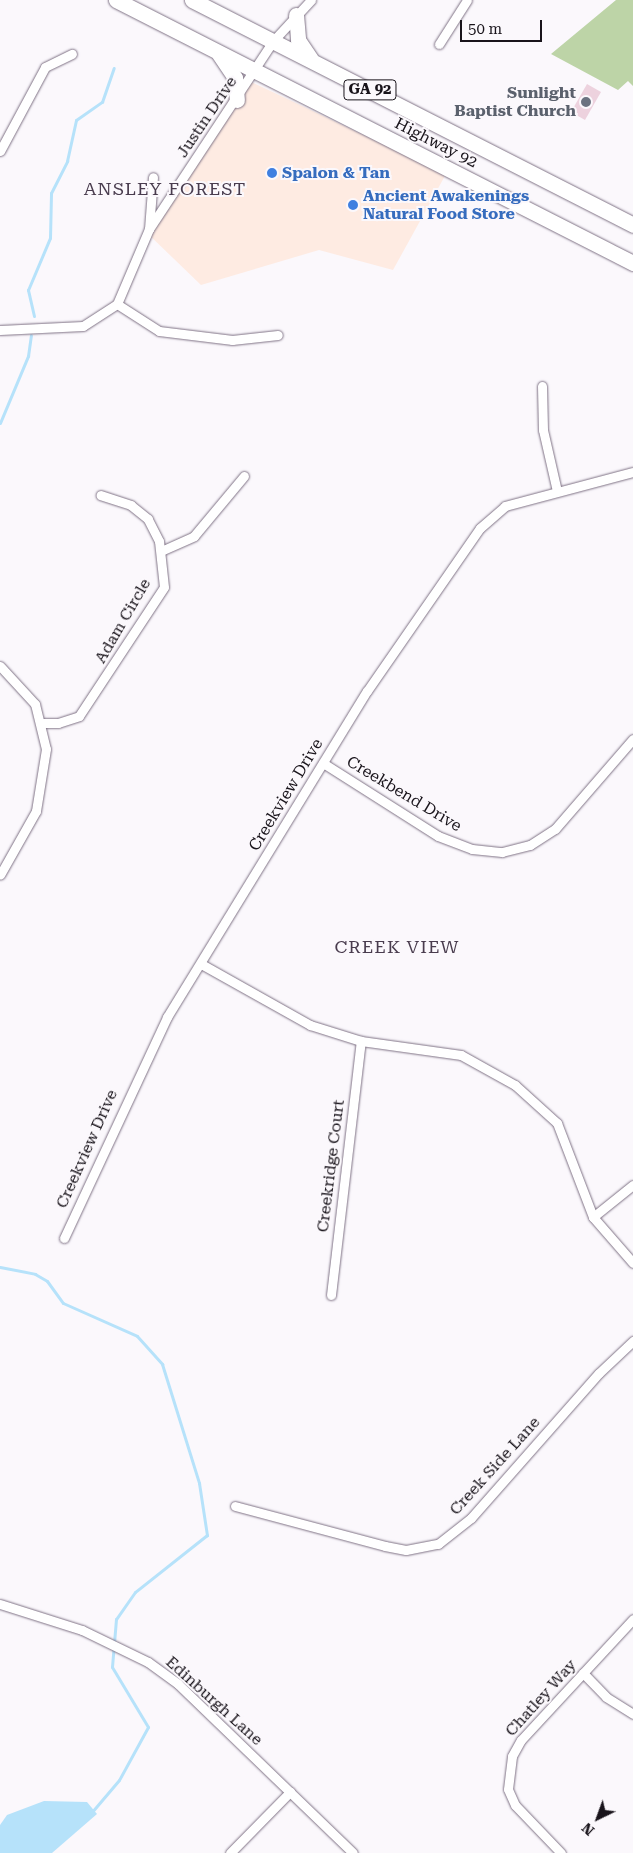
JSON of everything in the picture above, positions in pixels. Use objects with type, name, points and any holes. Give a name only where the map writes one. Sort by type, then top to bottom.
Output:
[{"type":"main road","name":"Highway 92","points":[[116,0],[633,264]]},
{"type":"main road","name":"Highway 92","points":[[192,0],[633,225]]},
{"type":"main road","points":[[296,16],[298,40],[313,62]]},
{"type":"main road","points":[[212,49],[231,70],[237,100]]},
{"type":"street","name":"Justin Drive","points":[[117,304],[149,229],[237,100],[273,41],[311,0]]},
{"type":"street","points":[[439,44],[467,0]]},
{"type":"street","points":[[0,150],[45,67],[72,54]]},
{"type":"street","name":"Justin Drive","points":[[149,229],[153,177]]},
{"type":"street","points":[[0,330],[83,326],[117,304],[159,331],[232,340],[278,335]]},
{"type":"street","points":[[542,386],[543,430],[557,491]]},
{"type":"street","name":"Creekview Drive","points":[[64,1238],[153,1043],[203,965],[323,763],[489,516],[505,506],[633,472]]},
{"type":"street","points":[[161,551],[194,536],[244,476]]},
{"type":"street","name":"Adam Circle","points":[[42,723],[58,723],[80,716],[120,661],[164,588],[161,551],[148,519],[131,505],[101,495]]},
{"type":"street","points":[[0,666],[21,684],[42,723],[46,749],[36,811],[0,875]]},
{"type":"street","name":"Creekbend Drive","points":[[323,763],[438,836],[472,849],[502,852],[530,846],[555,829],[633,739]]},
{"type":"street","points":[[203,965],[310,1025],[362,1041],[461,1055],[537,1101],[566,1143],[593,1217],[633,1263]]},
{"type":"street","name":"Creekridge Court","points":[[331,1295],[362,1041]]},
{"type":"street","points":[[593,1217],[633,1185]]},
{"type":"street","name":"Creek Side Lane","points":[[235,1506],[406,1550],[438,1544],[471,1518],[599,1373],[633,1341]]},
{"type":"street","name":"Edinburgh Lane","points":[[0,1604],[82,1630],[148,1662],[178,1684],[353,1853]]},
{"type":"street","name":"Chatley Way","points":[[561,1853],[515,1805],[508,1789],[508,1771],[521,1740],[633,1619]]},
{"type":"street","points":[[583,1673],[606,1697],[633,1714]]},
{"type":"street","points":[[230,1853],[290,1792]]},
{"type":"shaded area","points":[[243,78],[446,174],[393,270],[319,250],[201,285],[145,231]]},
{"type":"green space","points":[[616,0],[633,0],[633,86],[628,81],[618,90],[551,54]]},
{"type":"water","points":[[44,1801],[87,1802],[97,1814],[52,1853],[0,1853],[0,1825],[7,1815]]},
{"type":"building","name":"Sunlight Baptist Church","points":[[587,84],[601,92],[585,120],[571,112]]},
{"type":"waterway","points":[[34,316],[28,290],[50,238],[51,193],[67,161],[76,120],[102,102],[114,68]]},
{"type":"waterway","points":[[0,423],[28,356],[31,335]]},
{"type":"waterway","points":[[0,1267],[35,1274],[47,1281],[63,1303],[137,1336],[162,1364],[199,1483],[207,1535],[135,1592],[116,1619],[112,1667],[148,1727],[119,1780],[91,1813]]},
{"type":"place","name":"Sunlight Baptist Church","points":[[586,102]]},
{"type":"place","name":"Spalon & Tan","points":[[272,173]]},
{"type":"place","name":"Ancient Awakenings Natural Food Store","points":[[353,205]]},
{"type":"district","name":"ANSLEY FOREST","points":[[165,189]]},
{"type":"district","name":"CREEK VIEW","points":[[397,947]]}]
